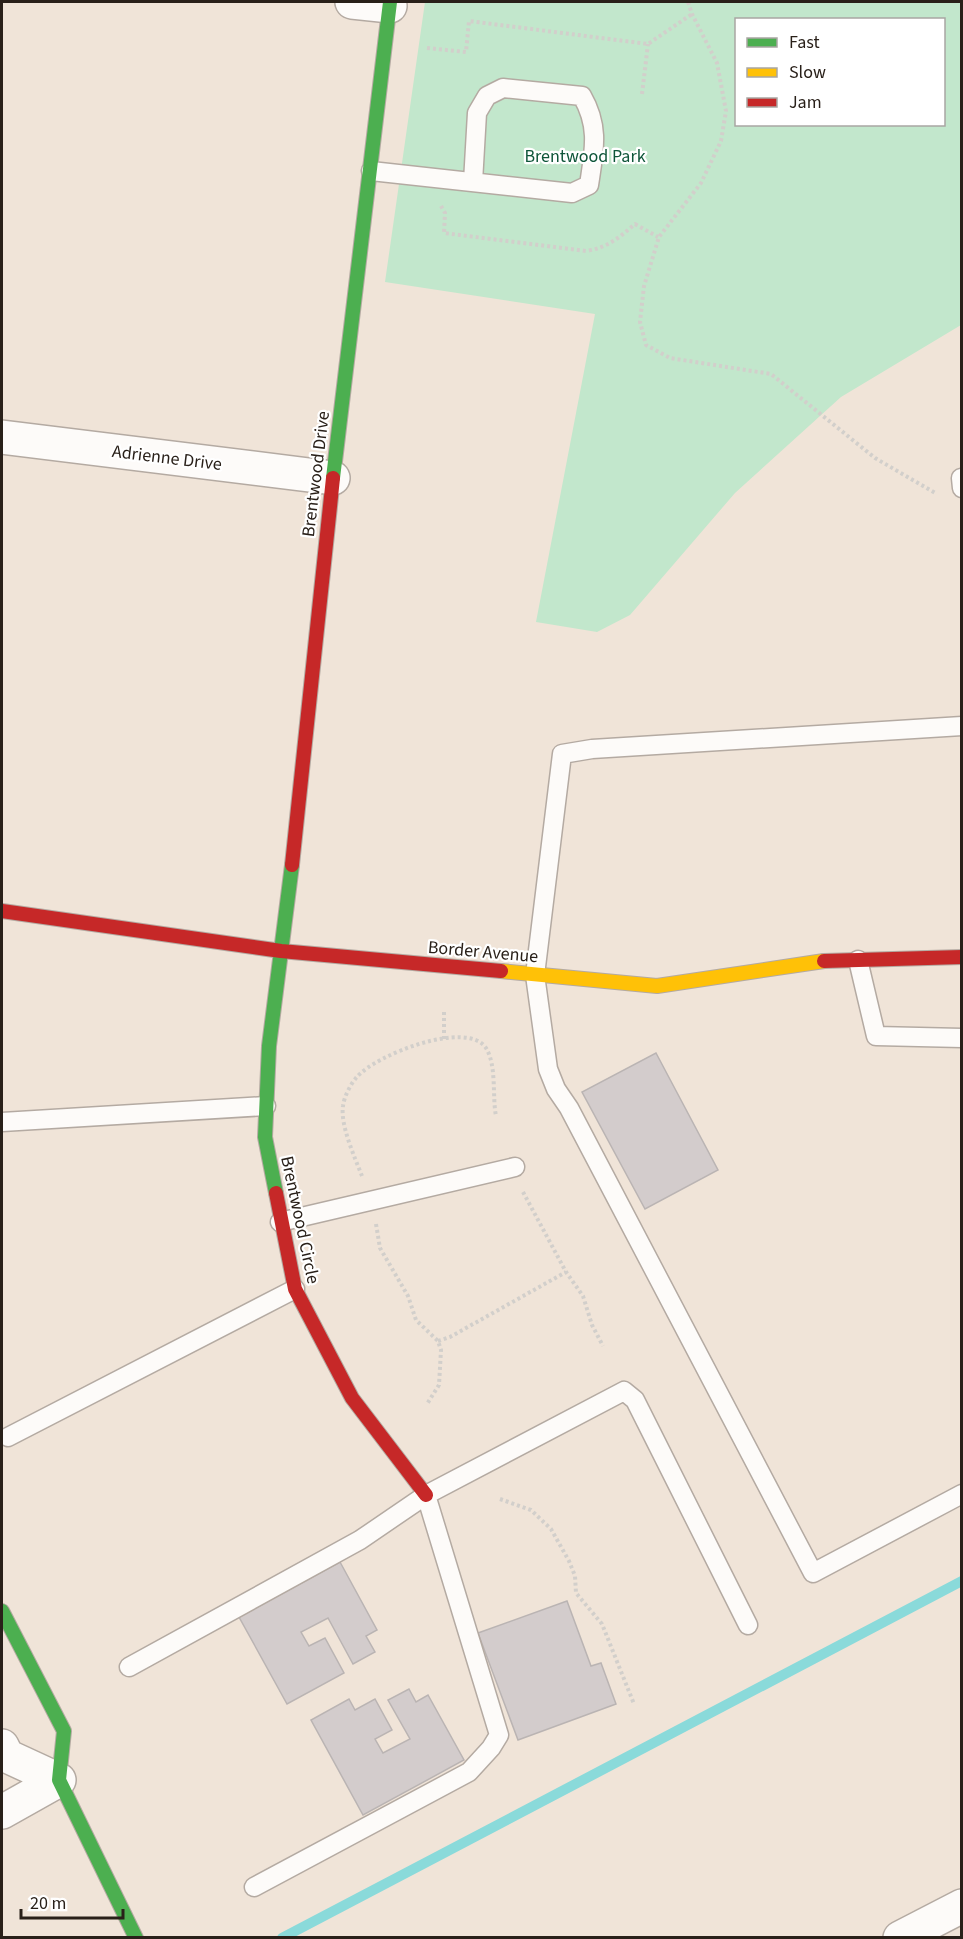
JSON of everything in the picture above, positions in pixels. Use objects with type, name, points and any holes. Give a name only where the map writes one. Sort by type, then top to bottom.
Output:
[{"type":"street","points":[[351,2],[390,4]]},
{"type":"street","name":"Brentwood Drive","points":[[281,951],[333,478],[372,171],[390,4]]},
{"type":"street","name":"Adrienne Drive","points":[[2,437],[333,478]]},
{"type":"street","name":"Border Avenue","points":[[2,911],[281,951],[657,986],[824,961],[962,957]]},
{"type":"street","name":"Brentwood Circle","points":[[281,951],[269,1046],[265,1137],[295,1289],[352,1398],[426,1495]]},
{"type":"street","points":[[2,1611],[64,1731],[58,1780],[136,1938]]},
{"type":"street","points":[[2,1746],[7,1756],[58,1780]]},
{"type":"street","points":[[2,1812],[58,1780]]},
{"type":"street","points":[[900,1938],[962,1906]]},
{"type":"lane","points":[[372,171],[572,193],[589,185],[595,140],[592,114],[582,96],[503,88],[487,96],[477,112],[473,182]]},
{"type":"lane","points":[[961,478],[962,488]]},
{"type":"lane","points":[[962,726],[592,749],[562,754],[535,975],[548,1069],[556,1089],[569,1108],[813,1573],[962,1494]]},
{"type":"lane","points":[[858,960],[876,1036],[962,1038]]},
{"type":"lane","points":[[2,1122],[266,1106]]},
{"type":"lane","points":[[280,1222],[515,1167]]},
{"type":"lane","points":[[8,1437],[295,1289]]},
{"type":"lane","points":[[129,1667],[360,1540],[426,1495],[624,1391],[635,1400],[748,1625]]},
{"type":"lane","points":[[254,1887],[469,1772],[491,1748],[499,1735],[426,1495]]},
{"type":"path","points":[[688,2],[717,63],[726,111],[721,141],[701,183],[659,237],[644,286],[640,322],[646,345],[670,358],[771,374],[875,458],[942,497]]},
{"type":"path","points":[[427,48],[466,52],[469,21],[648,44],[692,14]]},
{"type":"path","points":[[642,94],[648,44]]},
{"type":"path","points":[[434,202],[445,213],[444,233],[586,251],[600,249],[618,239],[635,224],[659,237]]},
{"type":"path","points":[[444,1010],[444,1039]]},
{"type":"path","points":[[364,1183],[350,1143],[343,1106],[357,1077],[393,1053],[444,1039],[468,1036],[478,1040],[486,1048],[490,1059],[496,1116]]},
{"type":"path","points":[[522,1191],[566,1272],[583,1296],[592,1325],[603,1346]]},
{"type":"path","points":[[375,1222],[380,1248],[408,1296],[416,1320],[421,1328],[438,1341],[441,1350],[439,1384],[427,1404]]},
{"type":"path","points":[[438,1341],[450,1337],[566,1272]]},
{"type":"path","points":[[500,1499],[531,1510],[551,1529],[575,1576],[576,1593],[602,1624],[634,1704]]},
{"type":"green space","name":"Brentwood Park","points":[[425,2],[961,2],[961,325],[841,397],[735,493],[630,615],[597,632],[536,622],[595,314],[385,282]]},
{"type":"building","points":[[656,1053],[718,1170],[645,1209],[582,1092]]},
{"type":"building","points":[[340,1562],[377,1630],[366,1636],[375,1652],[353,1664],[328,1618],[301,1632],[309,1646],[325,1638],[344,1673],[287,1704],[239,1617]]},
{"type":"building","points":[[567,1601],[591,1666],[601,1663],[616,1704],[518,1740],[478,1633]]},
{"type":"building","points":[[409,1689],[416,1702],[428,1695],[464,1760],[363,1815],[311,1720],[349,1699],[355,1710],[375,1699],[392,1730],[375,1739],[383,1753],[410,1739],[388,1700]]},
{"type":"waterway","points":[[282,1938],[962,1581]]},
{"type":"traffic: fast","points":[[333,478],[390,2]]},
{"type":"traffic: fast","points":[[276,1193],[265,1137],[269,1046],[292,865]]},
{"type":"traffic: fast","points":[[2,1611],[64,1731],[59,1780],[136,1938]]},
{"type":"traffic: slow","points":[[501,971],[657,986],[824,961]]},
{"type":"traffic: jam","points":[[292,865],[333,478]]},
{"type":"traffic: jam","points":[[2,911],[281,951],[501,971]]},
{"type":"traffic: jam","points":[[824,961],[962,957]]},
{"type":"traffic: jam","points":[[276,1193],[295,1289],[352,1398],[426,1495]]}]
